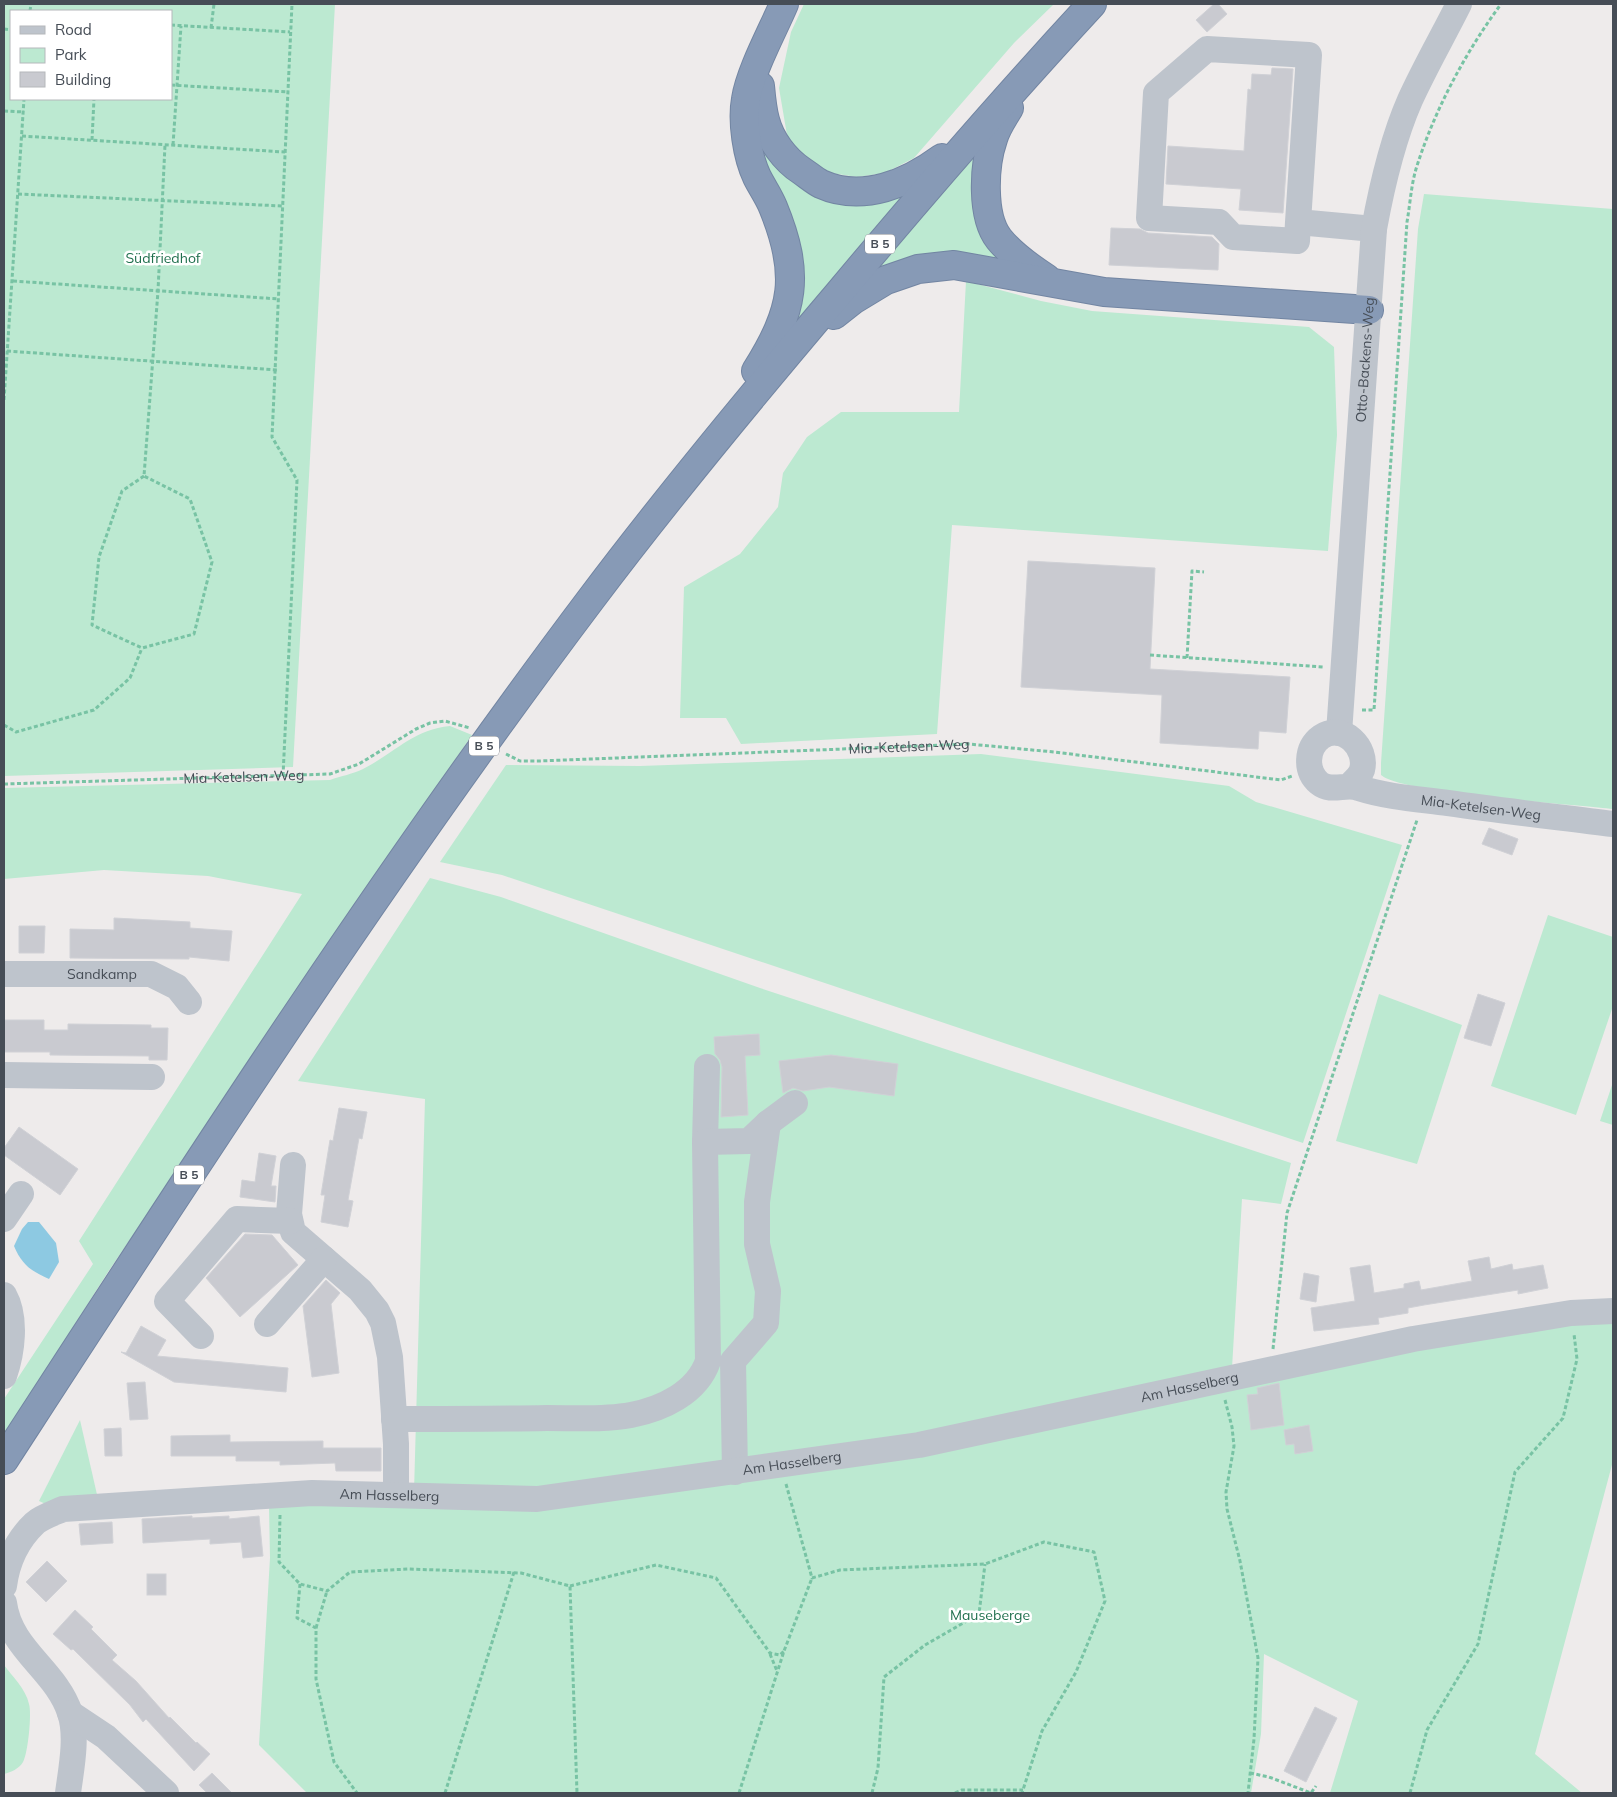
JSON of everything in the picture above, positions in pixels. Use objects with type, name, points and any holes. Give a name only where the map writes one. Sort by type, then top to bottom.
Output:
[{"type":"highway","points":[[700,458],[772,345],[786,313],[791,285],[788,250],[773,206],[756,175],[746,143],[746,99],[784,4]]},
{"type":"highway","name":"B 5","points":[[4,1460],[235,1104],[428,822],[590,600],[700,458],[788,352],[971,136],[1092,4]]},
{"type":"highway","points":[[757,68],[765,121],[777,147],[794,166],[821,184],[856,192],[888,187],[922,173],[971,136]]},
{"type":"highway","points":[[1025,76],[993,138],[985,176],[987,207],[998,238],[1026,266],[1058,285]]},
{"type":"highway","points":[[788,352],[854,300],[886,280],[918,269],[954,265],[1104,292],[1369,310]]},
{"type":"street","name":"Otto-Backens-Weg","points":[[1340,721],[1374,229],[1380,193],[1393,145],[1410,100],[1459,4]]},
{"type":"street","points":[[1207,49],[1309,55],[1298,222],[1296,241],[1233,237],[1219,222],[1149,218],[1156,93],[1207,49]]},
{"type":"street","points":[[1298,222],[1374,229]]},
{"type":"street","points":[[1309,768],[1310,750],[1340,721],[1364,756],[1362,772],[1350,785]]},
{"type":"street","name":"Mia-Ketelsen-Weg","points":[[1309,768],[1320,784],[1336,789],[1350,785],[1372,792],[1423,800],[1613,824]]},
{"type":"street","name":"Sandkamp","points":[[4,974],[151,974],[177,987],[189,1002]]},
{"type":"street","points":[[394,1419],[582,1418],[630,1415],[678,1398],[703,1375],[708,1361],[705,1142],[707,1067]]},
{"type":"street","points":[[4,1076],[152,1077]]},
{"type":"street","points":[[705,1142],[749,1141],[768,1123],[795,1103]]},
{"type":"street","points":[[735,1472],[733,1361],[766,1323],[768,1291],[757,1244],[758,1202],[768,1123]]},
{"type":"street","points":[[294,1164],[290,1196],[290,1221],[293,1232],[360,1290],[377,1311],[383,1323],[390,1356],[396,1494]]},
{"type":"street","points":[[4,1219],[21,1194]]},
{"type":"street","points":[[201,1336],[167,1301],[237,1219],[290,1221]]},
{"type":"street","points":[[267,1324],[324,1259]]},
{"type":"street","points":[[4,1295],[7,1302],[11,1331],[11,1356],[4,1376]]},
{"type":"street","name":"Am Hasselberg","points":[[4,1586],[7,1566],[20,1540],[36,1522],[63,1509],[312,1493],[537,1499],[735,1472],[957,1438],[1413,1339],[1571,1313],[1613,1311]]},
{"type":"street","points":[[708,1361],[733,1361]]},
{"type":"street","points":[[4,1603],[6,1618],[15,1637],[56,1686],[70,1713],[73,1749],[68,1793]]},
{"type":"street","points":[[70,1713],[106,1737],[166,1793]]},
{"type":"path","points":[[211,28],[214,4]]},
{"type":"path","points":[[283,776],[297,480],[272,437],[292,4]]},
{"type":"path","points":[[1340,721],[1374,710],[1407,222],[1415,171],[1428,134],[1456,76],[1501,4]]},
{"type":"path","points":[[172,26],[290,32]]},
{"type":"path","points":[[173,145],[181,26]]},
{"type":"path","points":[[172,85],[288,92]]},
{"type":"path","points":[[4,400],[24,100]]},
{"type":"path","points":[[92,140],[94,100]]},
{"type":"path","points":[[4,111],[24,112]]},
{"type":"path","points":[[22,136],[285,152]]},
{"type":"path","points":[[144,476],[151,361],[158,291],[165,145]]},
{"type":"path","points":[[18,194],[283,206]]},
{"type":"path","points":[[13,281],[279,299]]},
{"type":"path","points":[[7,351],[276,370]]},
{"type":"path","points":[[144,476],[190,499],[212,562],[194,634],[142,648],[92,624],[99,556],[122,491],[144,476]]},
{"type":"path","points":[[1187,658],[1192,571],[1204,572]]},
{"type":"path","points":[[4,725],[16,732],[94,710],[130,678],[142,648]]},
{"type":"path","points":[[1150,655],[1343,669]]},
{"type":"path","name":"Mia-Ketelsen-Weg","points":[[4,784],[330,774],[352,766],[416,729],[430,723],[445,721],[470,728]]},
{"type":"path","name":"Mia-Ketelsen-Weg","points":[[506,754],[520,761],[540,761],[969,744],[1064,753],[1282,780],[1309,768]]},
{"type":"path","points":[[1270,1370],[1287,1213],[1423,800]]},
{"type":"path","points":[[1410,1793],[1427,1730],[1478,1644],[1515,1472],[1563,1418],[1577,1359],[1571,1313]]},
{"type":"path","points":[[1219,1380],[1232,1427],[1234,1446],[1226,1492],[1227,1509],[1240,1561],[1258,1658],[1248,1793]]},
{"type":"path","points":[[739,1793],[784,1651],[812,1578],[792,1512],[787,1486]]},
{"type":"path","points":[[280,1528],[279,1562],[300,1584],[327,1591]]},
{"type":"path","points":[[812,1578],[840,1570],[985,1564],[1044,1542],[1094,1552],[1105,1601],[1076,1672],[1042,1732],[1022,1791],[962,1790],[955,1793]]},
{"type":"path","points":[[872,1793],[878,1768],[884,1677],[925,1645],[979,1614],[985,1564]]},
{"type":"path","points":[[357,1793],[334,1762],[316,1679],[316,1628],[327,1591],[350,1572],[409,1569],[514,1572],[570,1586],[656,1565],[716,1578],[770,1653],[777,1672]]},
{"type":"path","points":[[445,1793],[514,1572]]},
{"type":"path","points":[[300,1584],[297,1618],[316,1628]]},
{"type":"path","points":[[570,1586],[577,1793]]},
{"type":"path","points":[[770,1653],[780,1655],[784,1651]]},
{"type":"path","points":[[1250,1773],[1269,1777],[1311,1793],[1316,1786]]},
{"type":"green space","name":"Südfriedhof","points":[[4,4],[335,4],[293,767],[4,776]]},
{"type":"green space","points":[[804,4],[1054,4],[1014,43],[914,158],[885,173],[857,177],[824,172],[802,156],[788,141],[779,88],[791,32]]},
{"type":"green space","points":[[755,108],[788,171],[915,184],[794,327]]},
{"type":"green space","points":[[981,143],[1009,268],[866,277]]},
{"type":"green space","points":[[1424,194],[1613,209],[1613,809],[1454,793],[1396,782],[1381,775],[1418,229]]},
{"type":"green space","points":[[966,281],[1041,301],[1092,311],[1309,327],[1334,347],[1337,435],[1328,551],[952,525],[937,734],[741,744],[726,718],[680,718],[684,587],[740,554],[778,507],[783,473],[807,437],[841,412],[959,412]]},
{"type":"green space","points":[[450,726],[472,735],[108,1272],[4,1436],[4,1399],[93,1264],[79,1241],[302,894],[208,876],[104,870],[4,879],[4,788],[330,780],[363,769],[425,732]]},
{"type":"green space","points":[[981,754],[1229,786],[1256,802],[1402,845],[1303,1143],[502,875],[440,862],[506,765],[640,766]]},
{"type":"green space","points":[[430,878],[501,897],[760,988],[1291,1163],[1281,1204],[1242,1199],[1232,1368],[987,1424],[730,1468],[535,1495],[414,1492],[425,1099],[298,1081]]},
{"type":"green space","points":[[1548,915],[1613,937],[1613,1006],[1576,1115],[1491,1086]]},
{"type":"green space","points":[[1379,994],[1462,1025],[1417,1164],[1336,1141]]},
{"type":"green space","points":[[1613,1082],[1613,1125],[1600,1121]]},
{"type":"green space","name":"Mauseberge","points":[[1613,1314],[1613,1461],[1535,1754],[1582,1793],[1330,1793],[1358,1701],[1264,1654],[1261,1734],[1251,1793],[307,1793],[259,1745],[270,1558],[269,1506],[537,1503]]},
{"type":"green space","points":[[80,1420],[98,1499],[52,1507],[39,1501]]},
{"type":"green space","points":[[4,1665],[25,1693],[30,1709],[30,1724],[23,1762],[17,1768],[4,1774]]},
{"type":"water","points":[[28,1222],[39,1222],[56,1243],[59,1262],[49,1279],[28,1267],[20,1258],[14,1246],[22,1229]]},
{"type":"building","points":[[1214,4],[1218,4],[1227,14],[1207,32],[1196,20]]},
{"type":"building","points":[[1272,68],[1293,69],[1283,213],[1239,210],[1241,189],[1166,184],[1168,146],[1244,151],[1248,89],[1251,90],[1252,74],[1271,75]]},
{"type":"building","points":[[1111,228],[1140,229],[1148,233],[1212,237],[1219,244],[1218,270],[1109,265]]},
{"type":"building","points":[[1028,561],[1155,568],[1150,669],[1290,677],[1286,733],[1259,731],[1258,749],[1160,743],[1162,695],[1021,687]]},
{"type":"building","points":[[1489,828],[1518,839],[1512,855],[1482,844]]},
{"type":"building","points":[[114,918],[190,922],[190,928],[232,931],[229,961],[189,957],[189,959],[70,958],[70,929],[114,930]]},
{"type":"building","points":[[19,926],[45,926],[44,953],[19,953]]},
{"type":"building","points":[[1478,994],[1505,1003],[1491,1046],[1464,1038]]},
{"type":"building","points":[[4,1020],[44,1020],[44,1030],[68,1030],[68,1024],[151,1025],[151,1028],[168,1028],[167,1060],[149,1060],[149,1056],[50,1055],[50,1052],[4,1052]]},
{"type":"building","points":[[759,1034],[760,1055],[745,1056],[748,1115],[721,1117],[722,1067],[720,1060],[715,1054],[714,1037]]},
{"type":"building","points":[[831,1055],[898,1064],[894,1096],[829,1087],[803,1091],[793,1088],[783,1093],[779,1061]]},
{"type":"building","points":[[339,1108],[367,1112],[362,1139],[359,1138],[348,1200],[353,1201],[348,1227],[321,1222],[325,1195],[321,1195],[330,1140],[333,1141]]},
{"type":"building","points":[[19,1127],[78,1169],[60,1195],[4,1155],[4,1148]]},
{"type":"building","points":[[259,1153],[276,1156],[271,1186],[276,1186],[275,1202],[240,1197],[242,1180],[255,1182]]},
{"type":"building","points":[[245,1234],[272,1235],[298,1265],[240,1317],[206,1278]]},
{"type":"building","points":[[1489,1257],[1491,1269],[1512,1264],[1513,1270],[1543,1265],[1548,1288],[1518,1294],[1518,1290],[1424,1305],[1408,1308],[1408,1313],[1378,1318],[1379,1324],[1314,1331],[1311,1308],[1355,1301],[1350,1268],[1370,1265],[1374,1293],[1404,1288],[1404,1284],[1419,1281],[1421,1290],[1472,1281],[1468,1261]]},
{"type":"building","points":[[1304,1273],[1319,1276],[1316,1302],[1300,1299]]},
{"type":"building","points":[[326,1280],[340,1293],[331,1304],[339,1373],[312,1377],[303,1306]]},
{"type":"building","points":[[141,1326],[166,1340],[157,1356],[288,1368],[286,1392],[174,1382],[121,1352],[126,1353]]},
{"type":"building","points":[[145,1382],[148,1419],[130,1420],[127,1383]]},
{"type":"building","points":[[1279,1383],[1284,1425],[1251,1430],[1247,1395],[1258,1394],[1257,1388]]},
{"type":"building","points":[[1309,1425],[1313,1451],[1295,1454],[1294,1444],[1286,1445],[1284,1430]]},
{"type":"building","points":[[121,1428],[122,1456],[105,1456],[104,1429]]},
{"type":"building","points":[[230,1435],[230,1442],[323,1441],[323,1448],[381,1448],[381,1471],[336,1471],[335,1463],[280,1465],[280,1461],[236,1461],[236,1456],[171,1456],[171,1436]]},
{"type":"building","points":[[192,1516],[192,1518],[229,1516],[229,1519],[259,1516],[263,1556],[243,1558],[241,1542],[210,1544],[210,1539],[143,1543],[142,1519]]},
{"type":"building","points":[[112,1522],[113,1543],[81,1545],[79,1524]]},
{"type":"building","points":[[47,1561],[67,1581],[46,1602],[26,1582]]},
{"type":"building","points":[[147,1574],[166,1574],[166,1595],[147,1595]]},
{"type":"building","points":[[75,1610],[93,1627],[91,1629],[117,1655],[112,1660],[136,1681],[169,1718],[210,1754],[194,1771],[146,1719],[143,1722],[130,1705],[73,1649],[71,1650],[53,1634]]},
{"type":"building","points":[[1315,1707],[1337,1718],[1306,1782],[1284,1771]]},
{"type":"building","points":[[212,1773],[232,1793],[207,1793],[199,1785]]}]
